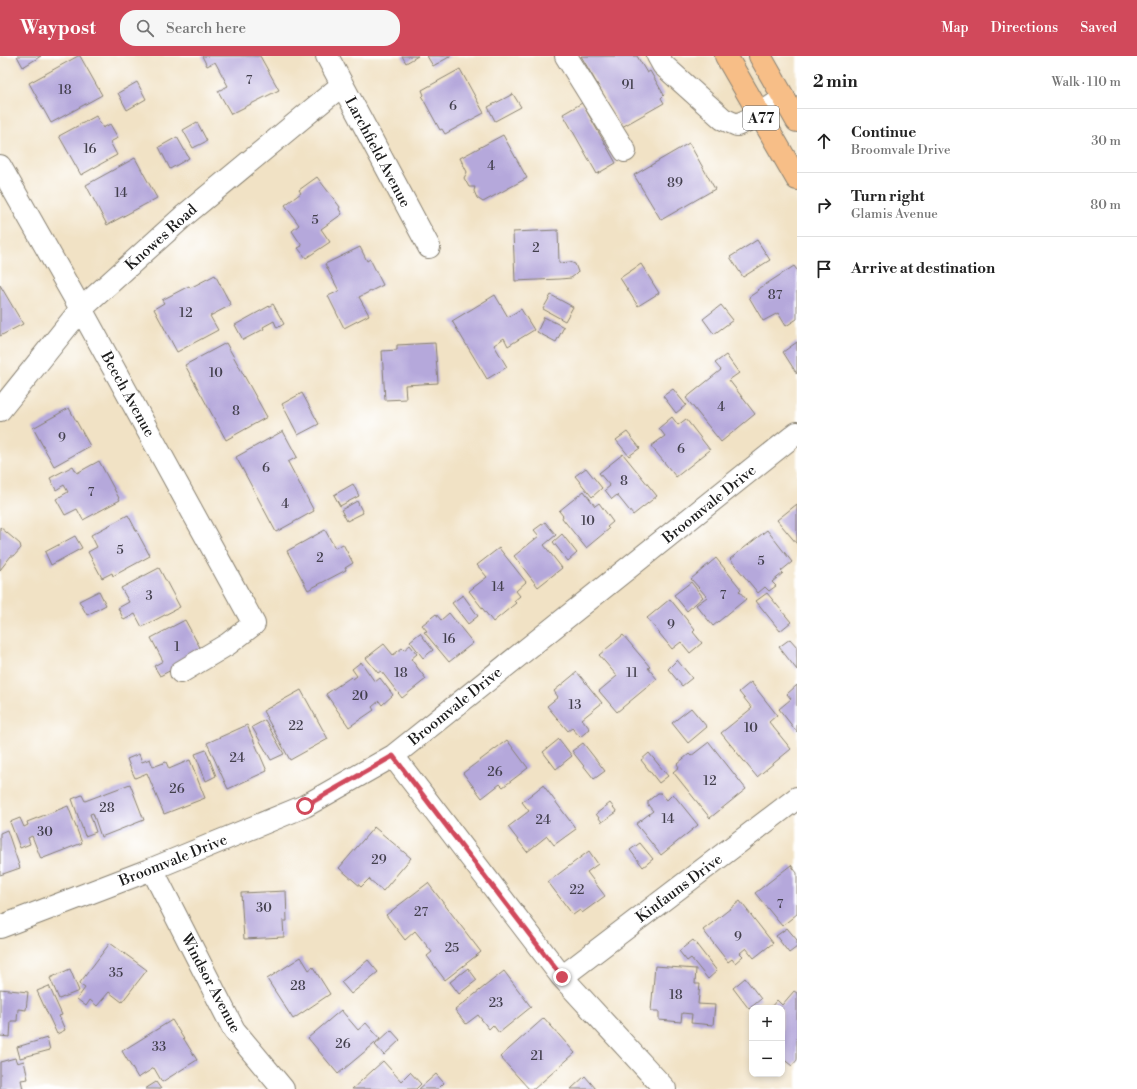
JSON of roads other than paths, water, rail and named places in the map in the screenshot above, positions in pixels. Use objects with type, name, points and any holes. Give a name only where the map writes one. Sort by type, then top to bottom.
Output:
[{"type":"main road","name":"A77","points":[[726,56],[797,180]]},
{"type":"main road","name":"A77","points":[[760,56],[797,121]]},
{"type":"street","name":"Larchfield Avenue","points":[[327,56],[429,247]]},
{"type":"street","points":[[566,56],[625,151]]},
{"type":"street","points":[[658,56],[663,65],[723,119],[737,125],[759,115],[784,98]]},
{"type":"street","name":"Knowes Road","points":[[0,410],[81,309],[185,215],[342,85]]},
{"type":"street","name":"Beech Avenue","points":[[0,166],[81,309],[254,624],[228,644],[181,672]]},
{"type":"street","name":"Broomvale Drive","points":[[0,927],[152,869],[305,806],[393,756],[797,433]]},
{"type":"street","points":[[393,756],[562,977],[665,1089]]},
{"type":"street","name":"Kinfauns Drive","points":[[562,977],[797,798]]},
{"type":"street","name":"Windsor Avenue","points":[[152,869],[234,1030],[283,1089]]}]
